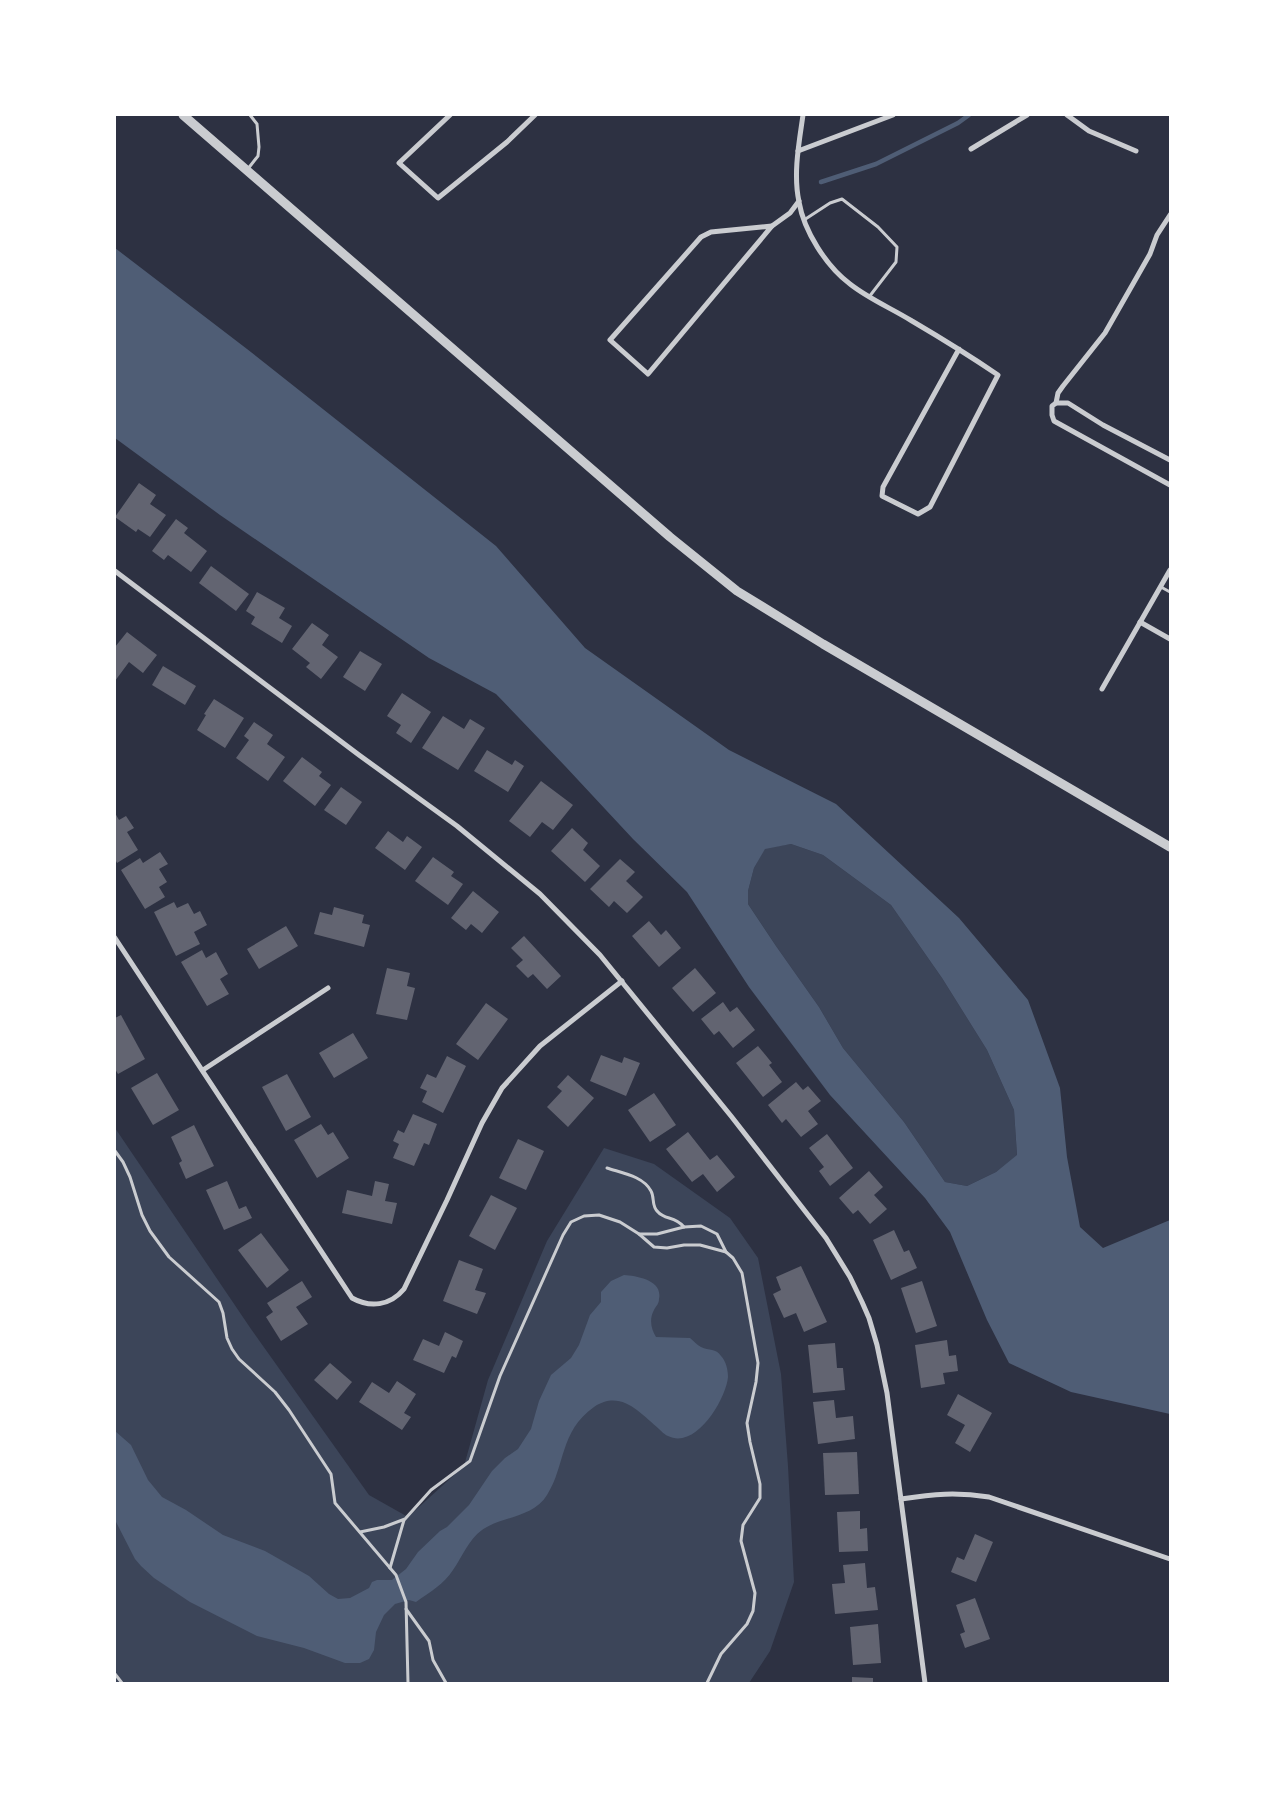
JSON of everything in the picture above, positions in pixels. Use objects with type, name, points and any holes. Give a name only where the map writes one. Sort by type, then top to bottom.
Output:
[{"type":"street","points":[[183,115],[670,537],[737,591],[832,649],[1170,847]]},
{"type":"street","points":[[450,115],[399,163],[438,198],[507,142],[535,115]]},
{"type":"street","points":[[803,115],[798,151],[797,189],[803,220],[814,242],[837,272],[849,283],[869,297],[890,308],[959,350],[998,375],[930,507],[918,514],[882,496],[883,487],[959,350]]},
{"type":"street","points":[[798,151],[893,115]]},
{"type":"street","points":[[972,149],[1027,115]]},
{"type":"street","points":[[1067,115],[1089,132],[1136,151]]},
{"type":"street","points":[[772,226],[711,232],[701,237],[610,340],[648,374],[772,226],[790,213],[799,201]]},
{"type":"street","points":[[1170,215],[1157,235],[1150,254],[1106,333],[1058,393],[1056,403],[1052,406],[1054,421],[1170,485]]},
{"type":"street","points":[[1056,403],[1068,403],[1103,425],[1170,460]]},
{"type":"street","points":[[1102,689],[1170,570]]},
{"type":"street","points":[[115,571],[359,755],[457,826],[505,864],[563,916],[600,954],[826,1238],[850,1277],[869,1318],[877,1345],[887,1393],[925,1683]]},
{"type":"street","points":[[1140,622],[1170,639]]},
{"type":"street","points":[[115,938],[204,1070],[352,1298],[361,1303],[378,1306],[398,1296],[404,1289],[482,1122],[502,1088],[540,1046],[622,981]]},
{"type":"street","points":[[204,1070],[328,988]]},
{"type":"street","points":[[901,1499],[942,1493],[964,1493],[989,1497],[1170,1559]]},
{"type":"lane","points":[[247,170],[258,156],[259,147],[257,124],[250,115]]},
{"type":"lane","points":[[803,220],[830,203],[842,199],[878,227],[897,247],[896,262],[869,297]]},
{"type":"lane","points":[[1160,587],[1170,592]]},
{"type":"lane","points":[[115,1151],[130,1177],[142,1215],[150,1231],[170,1257],[219,1302],[223,1313],[227,1338],[232,1349],[239,1359],[274,1392],[289,1410],[331,1474],[335,1503],[396,1575],[406,1602],[408,1683]]},
{"type":"lane","points":[[607,1168],[640,1180],[652,1192],[653,1207],[659,1214],[678,1221],[684,1227]]},
{"type":"lane","points":[[390,1568],[405,1519],[431,1490],[470,1461],[500,1376],[563,1235],[571,1222],[584,1216],[599,1215],[620,1222],[639,1234],[654,1247],[666,1248],[684,1244],[700,1245],[726,1252]]},
{"type":"lane","points":[[639,1234],[657,1234],[684,1227],[701,1226],[717,1234],[726,1252],[733,1258],[742,1273],[755,1342],[758,1362],[748,1423],[750,1442],[760,1484],[760,1498],[743,1526],[741,1541],[755,1593],[753,1611],[748,1624],[721,1654],[708,1683]]},
{"type":"lane","points":[[360,1532],[384,1527],[405,1519]]},
{"type":"lane","points":[[406,1609],[428,1641],[433,1660],[446,1683]]},
{"type":"lane","points":[[115,1674],[122,1683]]},
{"type":"shaded area","points":[[115,248],[247,349],[496,546],[585,648],[729,750],[836,804],[959,918],[1028,1000],[1060,1088],[1067,1157],[1080,1227],[1103,1248],[1170,1220],[1170,1414],[1071,1392],[1009,1363],[987,1320],[950,1232],[925,1198],[830,1095],[749,987],[687,892],[633,839],[496,694],[429,658],[220,515],[115,438]],"holes":[[[791,844],[823,855],[891,905],[942,978],[987,1050],[1014,1110],[1017,1155],[996,1172],[967,1186],[945,1182],[904,1122],[843,1048],[819,1007],[748,904],[748,891],[754,868],[765,849]]]},
{"type":"shaded area","points":[[791,844],[823,855],[891,905],[942,978],[987,1050],[1014,1110],[1017,1156],[996,1172],[967,1186],[945,1182],[904,1122],[843,1048],[819,1007],[748,904],[748,891],[754,868],[765,848]]},
{"type":"shaded area","points":[[115,1128],[251,1329],[369,1495],[408,1517],[464,1466],[488,1380],[547,1241],[604,1148],[654,1164],[730,1218],[758,1258],[781,1374],[794,1582],[770,1651],[749,1683],[115,1683]]},
{"type":"shaded area","points":[[624,1275],[648,1280],[657,1287],[659,1301],[652,1313],[651,1320],[656,1337],[690,1338],[701,1347],[719,1353],[723,1358],[728,1371],[728,1377],[716,1409],[699,1429],[689,1436],[679,1438],[666,1435],[630,1405],[613,1401],[604,1402],[594,1407],[575,1427],[564,1449],[553,1484],[541,1503],[526,1512],[490,1525],[482,1530],[473,1538],[453,1570],[441,1584],[416,1602],[409,1600],[395,1604],[384,1615],[376,1632],[374,1650],[369,1659],[360,1663],[345,1663],[304,1648],[257,1636],[190,1602],[154,1578],[135,1559],[115,1520],[115,1431],[131,1445],[148,1480],[162,1497],[186,1510],[223,1535],[265,1551],[309,1576],[329,1594],[338,1599],[350,1598],[369,1588],[372,1582],[377,1580],[392,1580],[406,1569],[418,1552],[469,1505],[492,1471],[505,1458],[518,1449],[531,1429],[539,1401],[551,1375],[571,1358],[579,1345],[590,1315],[601,1302],[601,1292],[611,1281]]},
{"type":"building","points":[[139,483],[156,495],[150,504],[166,515],[150,537],[138,529],[136,532],[115,517]]},
{"type":"building","points":[[176,519],[188,528],[184,533],[207,551],[191,572],[168,555],[164,560],[152,551]]},
{"type":"building","points":[[211,566],[249,594],[236,611],[199,583]]},
{"type":"building","points":[[257,592],[285,608],[279,618],[292,626],[282,643],[251,624],[255,617],[246,611]]},
{"type":"building","points":[[312,623],[329,635],[322,645],[338,657],[321,679],[306,667],[310,663],[292,649]]},
{"type":"building","points":[[127,632],[157,655],[143,673],[129,662],[115,681],[115,647]]},
{"type":"building","points":[[360,651],[382,664],[365,691],[343,677]]},
{"type":"building","points":[[163,666],[196,686],[185,705],[152,685]]},
{"type":"building","points":[[402,693],[431,712],[411,743],[396,733],[401,725],[387,716]]},
{"type":"building","points":[[214,699],[244,718],[225,748],[197,730],[206,715],[204,714]]},
{"type":"building","points":[[443,716],[464,729],[470,719],[485,728],[458,770],[422,748]]},
{"type":"building","points":[[254,722],[273,735],[267,744],[285,757],[268,781],[236,758],[249,740],[244,736]]},
{"type":"building","points":[[487,750],[512,765],[515,760],[524,766],[508,792],[474,771]]},
{"type":"building","points":[[302,757],[322,772],[319,776],[331,785],[315,806],[283,781]]},
{"type":"building","points":[[541,781],[573,805],[553,830],[542,822],[530,837],[509,821]]},
{"type":"building","points":[[341,787],[362,802],[346,825],[324,810]]},
{"type":"building","points":[[115,813],[119,820],[126,816],[134,828],[127,832],[138,850],[117,863],[115,859]]},
{"type":"building","points":[[572,828],[588,843],[583,850],[600,866],[585,882],[551,851]]},
{"type":"building","points":[[388,831],[403,842],[407,836],[422,847],[405,870],[375,848]]},
{"type":"building","points":[[160,852],[168,864],[159,869],[167,882],[159,887],[165,897],[145,909],[121,870],[140,858],[143,863]]},
{"type":"building","points":[[433,857],[454,872],[451,876],[463,884],[448,905],[415,881]]},
{"type":"building","points":[[620,859],[635,872],[626,881],[643,897],[627,913],[614,901],[609,907],[590,889]]},
{"type":"building","points":[[473,891],[499,912],[482,933],[471,924],[466,930],[451,918]]},
{"type":"building","points":[[174,902],[177,908],[188,903],[194,914],[200,911],[207,925],[194,932],[200,944],[176,956],[154,912]]},
{"type":"building","points":[[334,907],[364,915],[362,923],[370,925],[364,947],[314,934],[320,912],[332,915]]},
{"type":"building","points":[[649,921],[661,935],[666,930],[681,948],[659,967],[632,936]]},
{"type":"building","points":[[286,926],[298,946],[259,969],[247,949]]},
{"type":"building","points":[[524,936],[561,976],[547,989],[533,974],[528,978],[516,966],[523,960],[511,948]]},
{"type":"building","points":[[202,950],[206,958],[216,952],[228,974],[220,979],[229,994],[207,1006],[181,962]]},
{"type":"building","points":[[387,968],[410,973],[407,986],[415,988],[407,1020],[376,1014]]},
{"type":"building","points":[[695,968],[716,993],[693,1012],[672,988]]},
{"type":"building","points":[[723,1002],[730,1012],[737,1007],[755,1030],[733,1048],[719,1031],[714,1035],[701,1019]]},
{"type":"building","points":[[486,1003],[508,1019],[478,1060],[456,1044]]},
{"type":"building","points":[[121,1015],[145,1059],[118,1074],[115,1069],[115,1018]]},
{"type":"building","points":[[353,1033],[368,1058],[334,1078],[319,1053]]},
{"type":"building","points":[[758,1046],[772,1063],[769,1065],[782,1082],[763,1097],[736,1063]]},
{"type":"building","points":[[601,1055],[622,1063],[624,1057],[640,1063],[626,1096],[590,1081]]},
{"type":"building","points":[[447,1056],[466,1066],[443,1113],[422,1102],[427,1091],[420,1088],[427,1074],[436,1078]]},
{"type":"building","points":[[157,1073],[179,1110],[153,1125],[131,1088]]},
{"type":"building","points":[[287,1074],[311,1117],[286,1131],[262,1087]]},
{"type":"building","points":[[568,1075],[594,1098],[568,1127],[547,1107],[562,1091],[557,1087]]},
{"type":"building","points":[[796,1082],[803,1090],[808,1086],[821,1101],[808,1111],[818,1124],[801,1137],[786,1119],[782,1123],[768,1105]]},
{"type":"building","points":[[654,1093],[676,1125],[650,1142],[628,1110]]},
{"type":"building","points":[[413,1114],[437,1124],[429,1145],[424,1143],[414,1166],[393,1158],[399,1144],[393,1141],[398,1130],[404,1133]]},
{"type":"building","points":[[321,1124],[328,1135],[333,1132],[349,1158],[317,1178],[294,1140]]},
{"type":"building","points":[[194,1125],[214,1166],[186,1179],[179,1163],[182,1161],[171,1137]]},
{"type":"building","points":[[688,1132],[710,1160],[717,1155],[735,1177],[717,1192],[703,1174],[692,1182],[666,1149]]},
{"type":"building","points":[[827,1134],[853,1168],[830,1186],[819,1171],[824,1167],[809,1148]]},
{"type":"building","points":[[518,1139],[544,1151],[526,1190],[499,1178]]},
{"type":"building","points":[[869,1171],[883,1187],[874,1195],[887,1209],[870,1224],[858,1210],[853,1214],[839,1198]]},
{"type":"building","points":[[227,1181],[239,1209],[246,1206],[252,1218],[224,1230],[206,1190]]},
{"type":"building","points":[[375,1181],[389,1184],[385,1201],[397,1203],[392,1224],[342,1213],[347,1190],[372,1196]]},
{"type":"building","points":[[491,1195],[517,1208],[495,1250],[469,1236]]},
{"type":"building","points":[[894,1230],[904,1252],[909,1250],[917,1268],[891,1280],[873,1240]]},
{"type":"building","points":[[261,1233],[289,1270],[267,1288],[238,1250]]},
{"type":"building","points":[[459,1260],[483,1269],[475,1290],[486,1293],[477,1314],[443,1301]]},
{"type":"building","points":[[801,1266],[827,1322],[804,1332],[796,1313],[784,1318],[773,1294],[781,1290],[776,1277]]},
{"type":"building","points":[[302,1281],[312,1297],[296,1307],[308,1324],[281,1341],[266,1317],[273,1312],[267,1303]]},
{"type":"building","points":[[922,1281],[937,1326],[916,1333],[901,1288]]},
{"type":"building","points":[[445,1332],[463,1341],[456,1358],[452,1356],[444,1373],[413,1360],[423,1339],[439,1346]]},
{"type":"building","points":[[947,1340],[949,1356],[956,1355],[958,1371],[943,1373],[945,1384],[921,1388],[915,1345]]},
{"type":"building","points":[[835,1343],[837,1368],[843,1368],[845,1390],[813,1393],[808,1345]]},
{"type":"building","points":[[330,1363],[352,1382],[337,1400],[314,1380]]},
{"type":"building","points":[[397,1381],[416,1394],[404,1413],[411,1417],[402,1430],[359,1402],[372,1382],[389,1393]]},
{"type":"building","points":[[958,1394],[992,1413],[970,1452],[955,1443],[965,1425],[947,1415]]},
{"type":"building","points":[[834,1400],[836,1418],[853,1416],[855,1439],[818,1444],[813,1402]]},
{"type":"building","points":[[857,1452],[859,1494],[825,1495],[823,1453]]},
{"type":"building","points":[[860,1511],[860,1529],[867,1528],[868,1551],[839,1552],[837,1512]]},
{"type":"building","points":[[975,1534],[993,1542],[976,1582],[951,1572],[957,1557],[964,1560]]},
{"type":"building","points":[[865,1563],[867,1588],[875,1587],[878,1610],[835,1614],[832,1584],[845,1583],[843,1565]]},
{"type":"building","points":[[975,1598],[990,1639],[965,1648],[960,1634],[965,1632],[956,1605]]},
{"type":"building","points":[[878,1624],[881,1663],[853,1665],[850,1627]]},
{"type":"building","points":[[852,1677],[873,1678],[873,1683],[852,1683]]},
{"type":"waterway","points":[[821,182],[876,164],[958,123],[969,115]]}]
